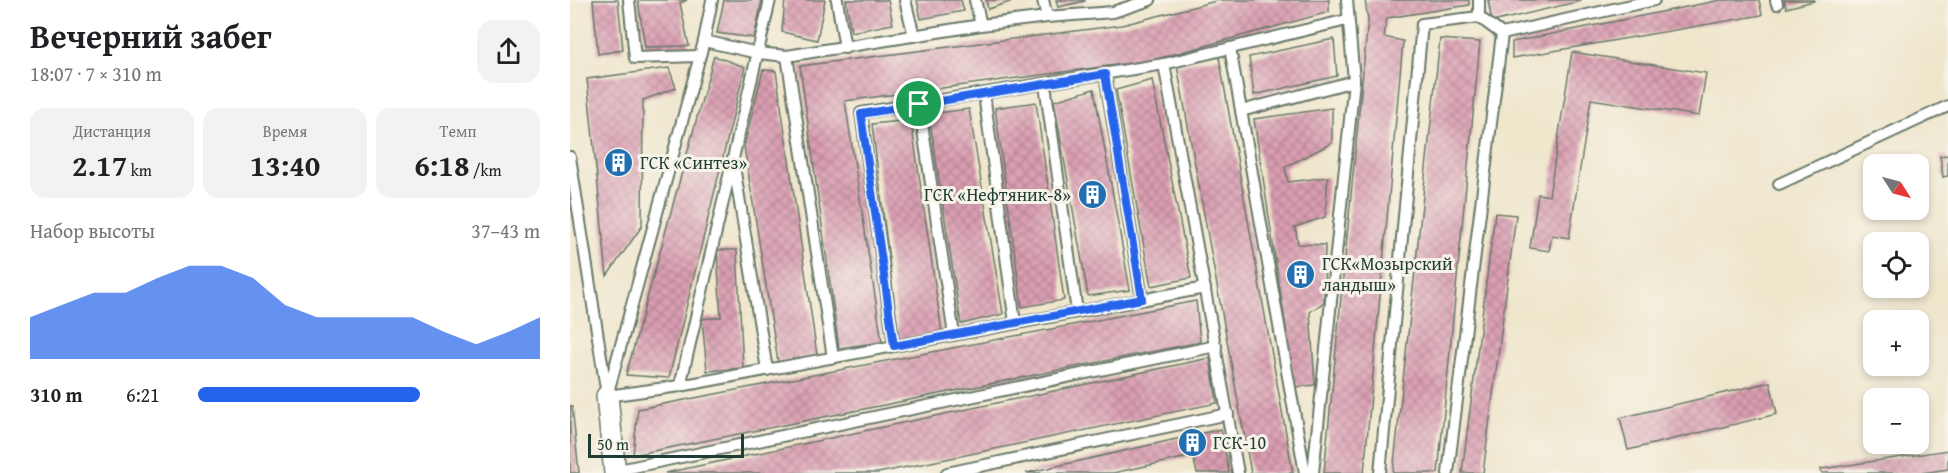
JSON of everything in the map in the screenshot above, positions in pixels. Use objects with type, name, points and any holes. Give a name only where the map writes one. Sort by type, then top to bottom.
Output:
[{"type":"street","points":[[607,396],[614,472]]},
{"type":"lane","points":[[629,0],[635,58],[699,56]]},
{"type":"lane","points":[[607,396],[704,41],[712,0]]},
{"type":"lane","points":[[680,386],[770,0]]},
{"type":"lane","points":[[837,0],[845,48]]},
{"type":"lane","points":[[904,0],[914,36]]},
{"type":"lane","points":[[975,0],[981,25]]},
{"type":"lane","points":[[1042,0],[1047,17]]},
{"type":"lane","points":[[1110,0],[1113,12]]},
{"type":"lane","points":[[704,41],[758,53],[787,56],[981,25],[1113,12],[1150,0]]},
{"type":"lane","points":[[1313,473],[1354,81],[1347,0]]},
{"type":"lane","points":[[1479,0],[1479,17]]},
{"type":"lane","points":[[1380,473],[1422,24],[1479,17],[1502,34],[1654,0]]},
{"type":"lane","points":[[894,346],[861,114],[1164,64],[1347,20]]},
{"type":"lane","points":[[1448,473],[1502,34]]},
{"type":"lane","points":[[1230,48],[1305,473]]},
{"type":"lane","points":[[787,56],[833,358]]},
{"type":"lane","points":[[1164,64],[1238,473]]},
{"type":"lane","points":[[1105,74],[1142,299]]},
{"type":"lane","points":[[1241,111],[1354,81]]},
{"type":"lane","points":[[1045,84],[1077,312]]},
{"type":"lane","points":[[984,94],[1015,323]]},
{"type":"lane","points":[[919,104],[954,335]]},
{"type":"lane","points":[[1779,184],[1948,106]]},
{"type":"lane","points":[[570,156],[607,396]]},
{"type":"lane","points":[[733,161],[767,370]]},
{"type":"lane","points":[[607,396],[680,386],[1205,288]]},
{"type":"lane","points":[[614,472],[1216,346]]},
{"type":"lane","points":[[947,473],[1228,414]]},
{"type":"building","points":[[593,0],[618,0],[623,50],[598,54]]},
{"type":"building","points":[[638,0],[687,0],[680,3],[689,46],[645,47]]},
{"type":"building","points":[[724,0],[762,0],[754,38],[717,33]]},
{"type":"building","points":[[785,0],[825,0],[817,40],[782,32]]},
{"type":"building","points":[[846,0],[888,0],[893,24],[851,32]]},
{"type":"building","points":[[917,0],[961,0],[964,11],[921,19]]},
{"type":"building","points":[[986,0],[1016,0],[988,9]]},
{"type":"building","points":[[1056,0],[1084,0],[1085,1],[1058,7]]},
{"type":"building","points":[[1220,0],[1329,0],[1329,12],[1153,60],[845,101],[882,342],[839,348],[800,66],[1122,25]]},
{"type":"building","points":[[1365,0],[1469,0],[1469,5],[1387,18],[1384,37],[1403,41],[1364,473],[1324,473],[1368,20]]},
{"type":"building","points":[[1488,0],[1581,0],[1581,1],[1492,22]]},
{"type":"building","points":[[1721,0],[1759,0],[1762,15],[1512,58],[1512,42]]},
{"type":"building","points":[[1784,0],[1814,0],[1814,1],[1786,8]]},
{"type":"building","points":[[1334,39],[1337,76],[1254,95],[1249,57]]},
{"type":"building","points":[[1440,39],[1480,42],[1438,473],[1393,473]]},
{"type":"building","points":[[1572,52],[1706,73],[1699,116],[1591,99],[1569,238],[1552,235],[1549,251],[1530,248],[1538,194],[1549,196]]},
{"type":"building","points":[[714,56],[745,67],[669,378],[626,375]]},
{"type":"building","points":[[1219,57],[1293,473],[1251,473],[1177,65]]},
{"type":"building","name":"ГСК «Синтез»","points":[[669,68],[676,88],[643,100],[642,226],[607,276],[587,79]]},
{"type":"building","points":[[763,70],[776,71],[817,355],[778,362],[744,146]]},
{"type":"building","points":[[1152,80],[1191,278],[1151,286],[1116,90]]},
{"type":"building","name":"ГСК «Нефтяник-8»","points":[[1094,89],[1130,290],[1088,296],[1054,101]]},
{"type":"building","points":[[1036,102],[1064,300],[1022,307],[995,108]]},
{"type":"building","name":"ГСК«Мозырский ландыш»","points":[[1332,108],[1332,143],[1285,167],[1288,182],[1328,177],[1325,217],[1295,227],[1298,244],[1325,245],[1324,302],[1310,312],[1315,385],[1295,387],[1254,119]]},
{"type":"building","points":[[969,109],[1003,314],[961,324],[929,114]]},
{"type":"building","points":[[911,120],[942,333],[899,339],[872,124]]},
{"type":"building","points":[[1948,155],[1948,176],[1943,177],[1940,156]]},
{"type":"building","points":[[1495,213],[1516,215],[1483,473],[1462,473]]},
{"type":"building","points":[[717,250],[737,250],[743,368],[707,371],[702,319],[721,317]]},
{"type":"building","points":[[1196,301],[1200,342],[633,455],[638,409]]},
{"type":"building","points":[[1210,358],[1217,403],[878,473],[665,473]]},
{"type":"building","points":[[1770,382],[1777,414],[1628,450],[1620,418]]},
{"type":"building","points":[[570,406],[572,406],[579,473],[570,473]]},
{"type":"building","name":"ГСК-10","points":[[1221,429],[1229,473],[1197,473],[1193,456],[1113,473],[1026,473]]},
{"type":"building","points":[[1948,450],[1948,469],[1922,473],[1822,473],[1821,469],[1929,454]]},
{"type":"place","name":"ГСК «Синтез»","points":[[619,163]]},
{"type":"place","name":"ГСК «Нефтяник-8»","points":[[1092,195]]},
{"type":"place","name":"ГСК«Мозырский ландыш»","points":[[1301,274]]},
{"type":"place","name":"ГСК-10","points":[[1192,443]]},
{"type":"route","points":[[1105,74],[1142,299],[894,346],[861,114],[919,104],[1105,74]]}]
